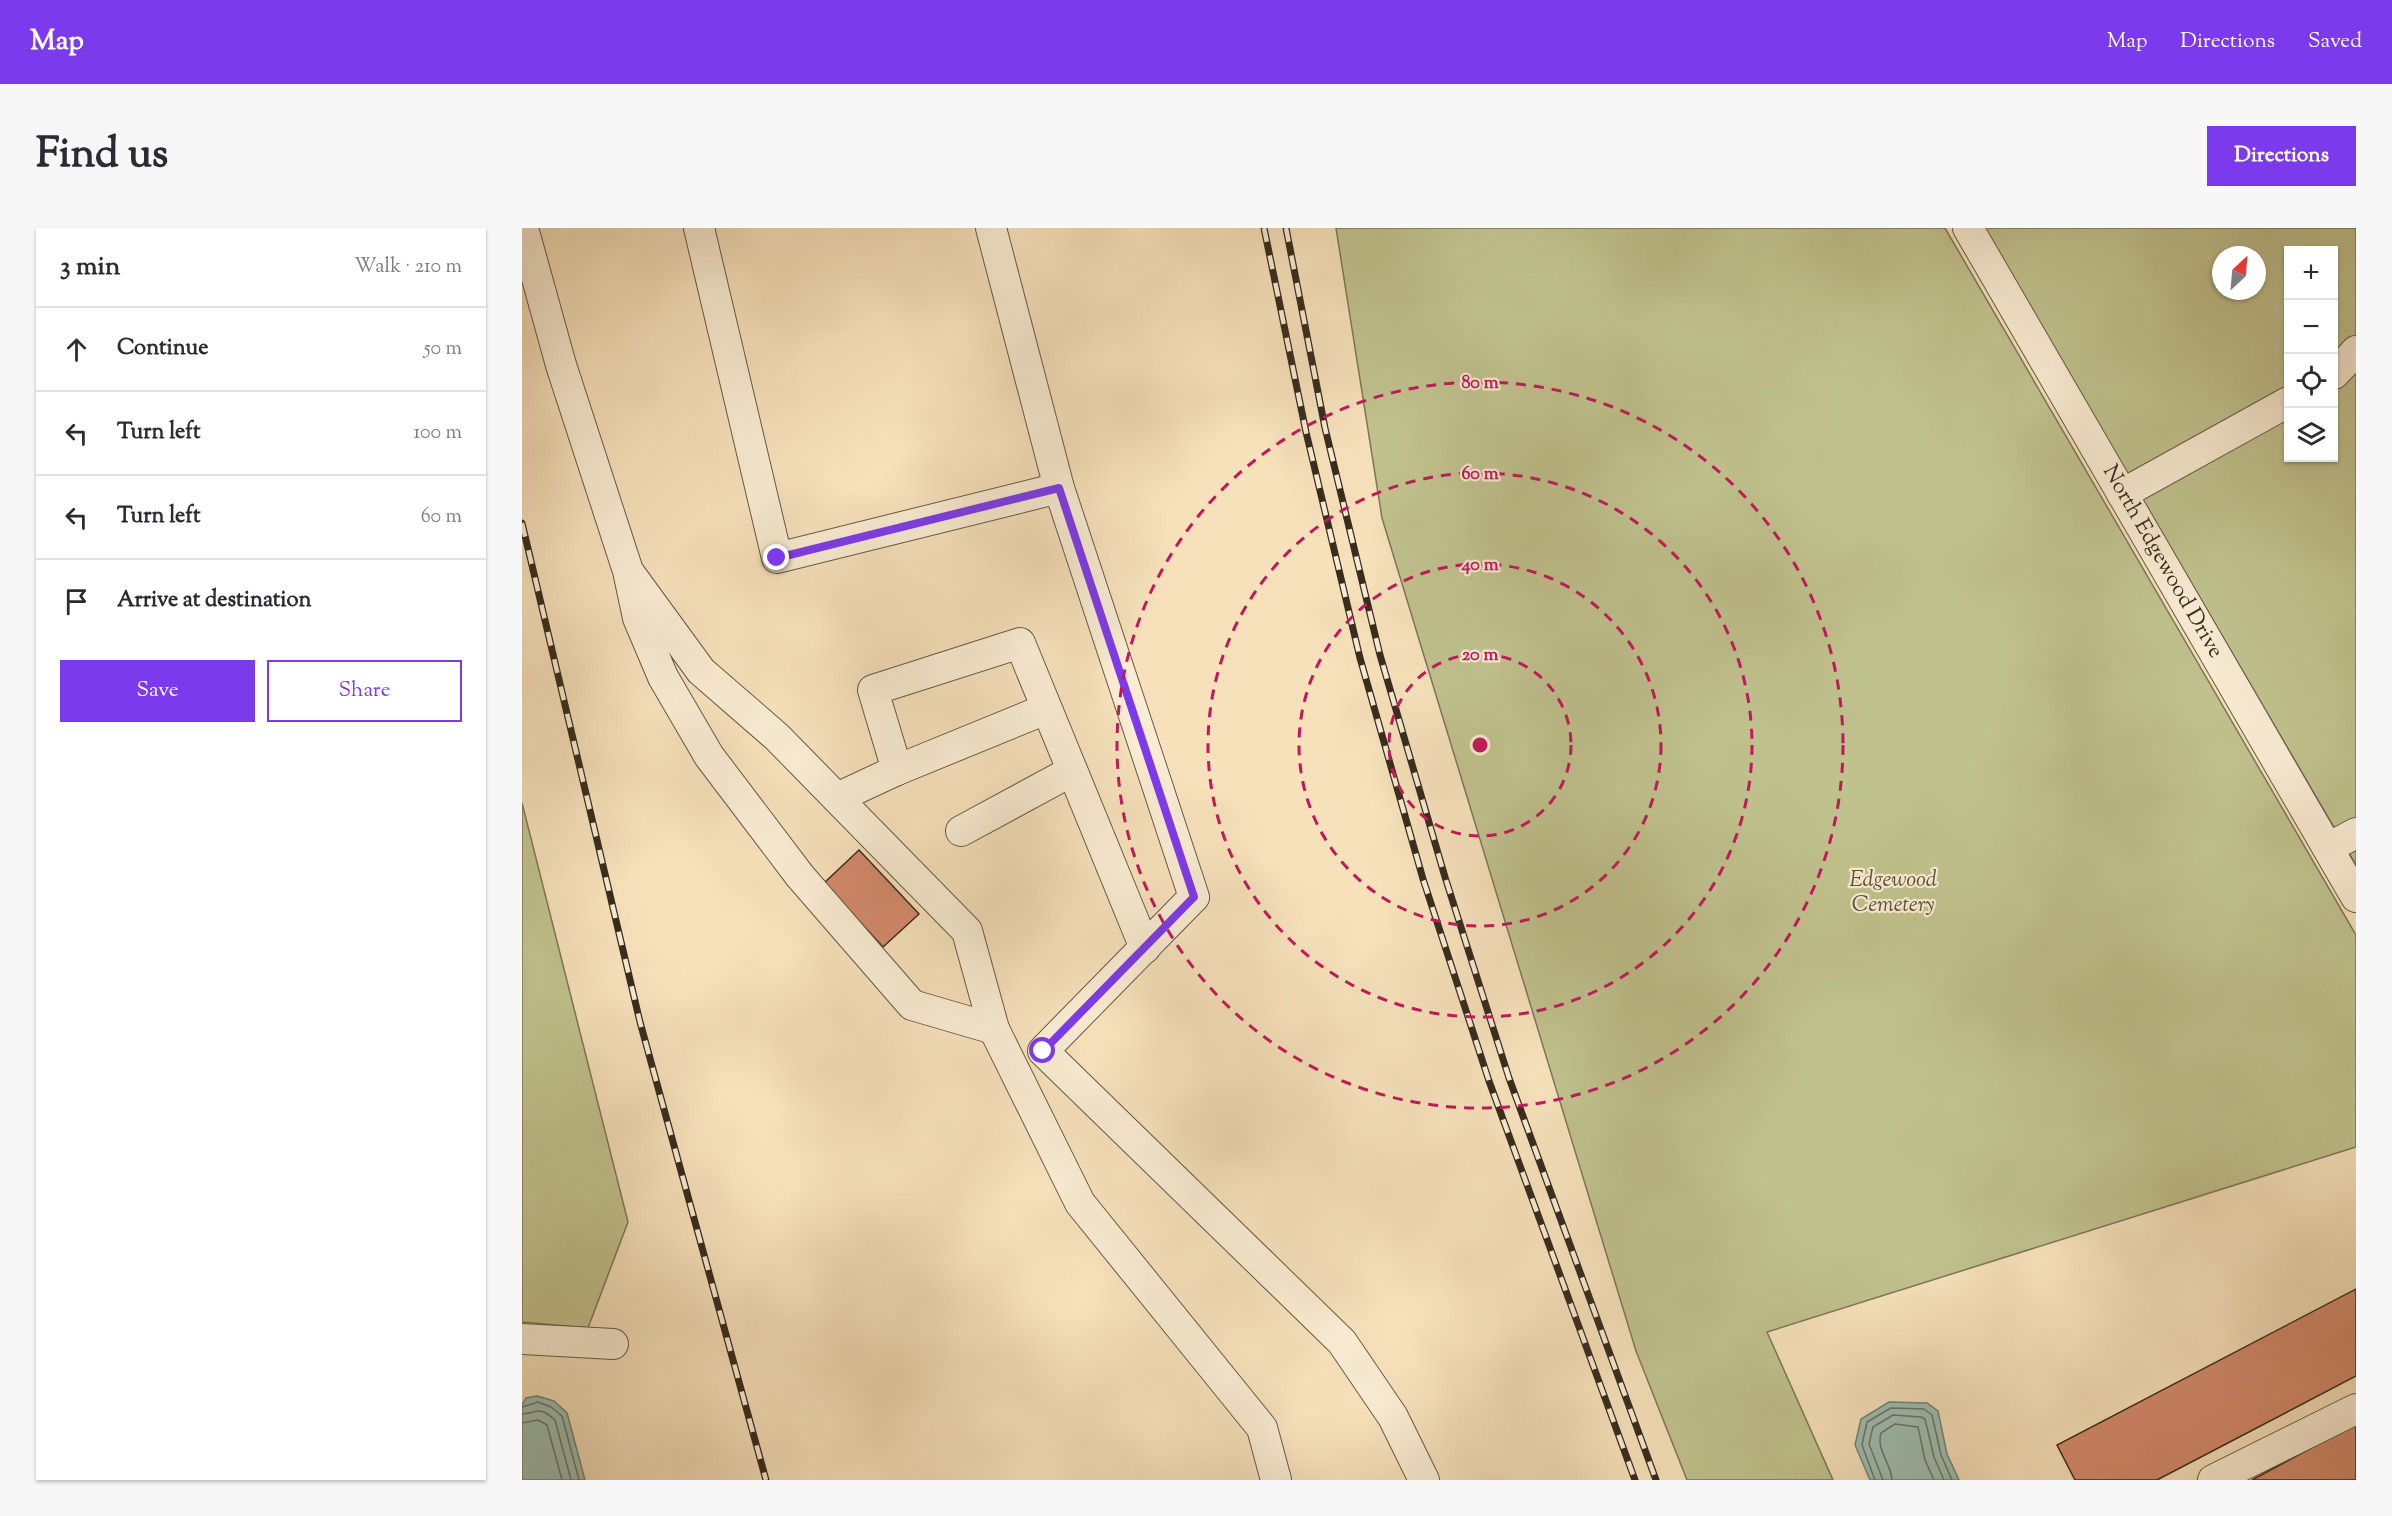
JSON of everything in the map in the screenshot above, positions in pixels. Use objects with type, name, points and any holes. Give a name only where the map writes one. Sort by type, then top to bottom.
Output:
[{"type":"street","points":[[523,228],[561,365],[628,571],[638,618],[663,677],[710,756],[800,876],[912,1005],[994,1029],[1043,1051],[1342,1342],[1394,1416],[1424,1480]]},
{"type":"street","points":[[699,228],[777,558],[1059,488]]},
{"type":"street","points":[[991,228],[1059,488],[1194,897],[1043,1051]]},
{"type":"street","name":"North Edgewood Drive","points":[[1968,228],[2356,897]]},
{"type":"street","points":[[2338,371],[2356,351]]},
{"type":"street","points":[[2338,376],[2356,374]]},
{"type":"street","points":[[2122,494],[2284,405]]},
{"type":"street","points":[[628,571],[701,670],[777,737],[967,931],[994,1029],[1080,1203],[1262,1428],[1276,1480]]},
{"type":"street","points":[[897,770],[873,690],[1020,643],[1145,948]]},
{"type":"street","points":[[837,798],[897,770],[1046,709]]},
{"type":"street","points":[[961,831],[1072,771]]},
{"type":"street","points":[[2328,848],[2356,833]]},
{"type":"street","points":[[522,1339],[613,1344]]},
{"type":"street","points":[[2212,1480],[2356,1409]]},
{"type":"green space","name":"Edgewood Cemetery","points":[[1336,228],[1945,228],[2356,935],[2356,1147],[1767,1332],[1833,1480],[1687,1480],[1636,1351],[1382,518]]},
{"type":"green space","points":[[1984,228],[2356,228],[2356,865]]},
{"type":"green space","points":[[522,803],[628,1222],[588,1328],[522,1322]]},
{"type":"water","points":[[537,1396],[554,1401],[567,1413],[585,1480],[522,1480],[522,1405],[526,1398]]},
{"type":"water","points":[[1889,1402],[1927,1403],[1938,1411],[1947,1454],[1959,1480],[1870,1480],[1855,1445],[1861,1419]]},
{"type":"building","points":[[859,850],[919,914],[883,947],[824,883]]},
{"type":"building","points":[[2356,1289],[2356,1376],[2157,1480],[2075,1480],[2057,1445]]},
{"type":"building","points":[[2356,1424],[2356,1480],[2252,1480]]},
{"type":"railway","points":[[1264,228],[1306,432],[1360,658],[1423,879],[1489,1081],[1635,1480]]},
{"type":"railway","points":[[1286,228],[1325,428],[1380,655],[1445,877],[1509,1078],[1656,1480]]},
{"type":"railway","points":[[522,523],[640,1022],[766,1480]]},
{"type":"route","points":[[777,558],[1059,488],[1194,897],[1043,1051]]}]
